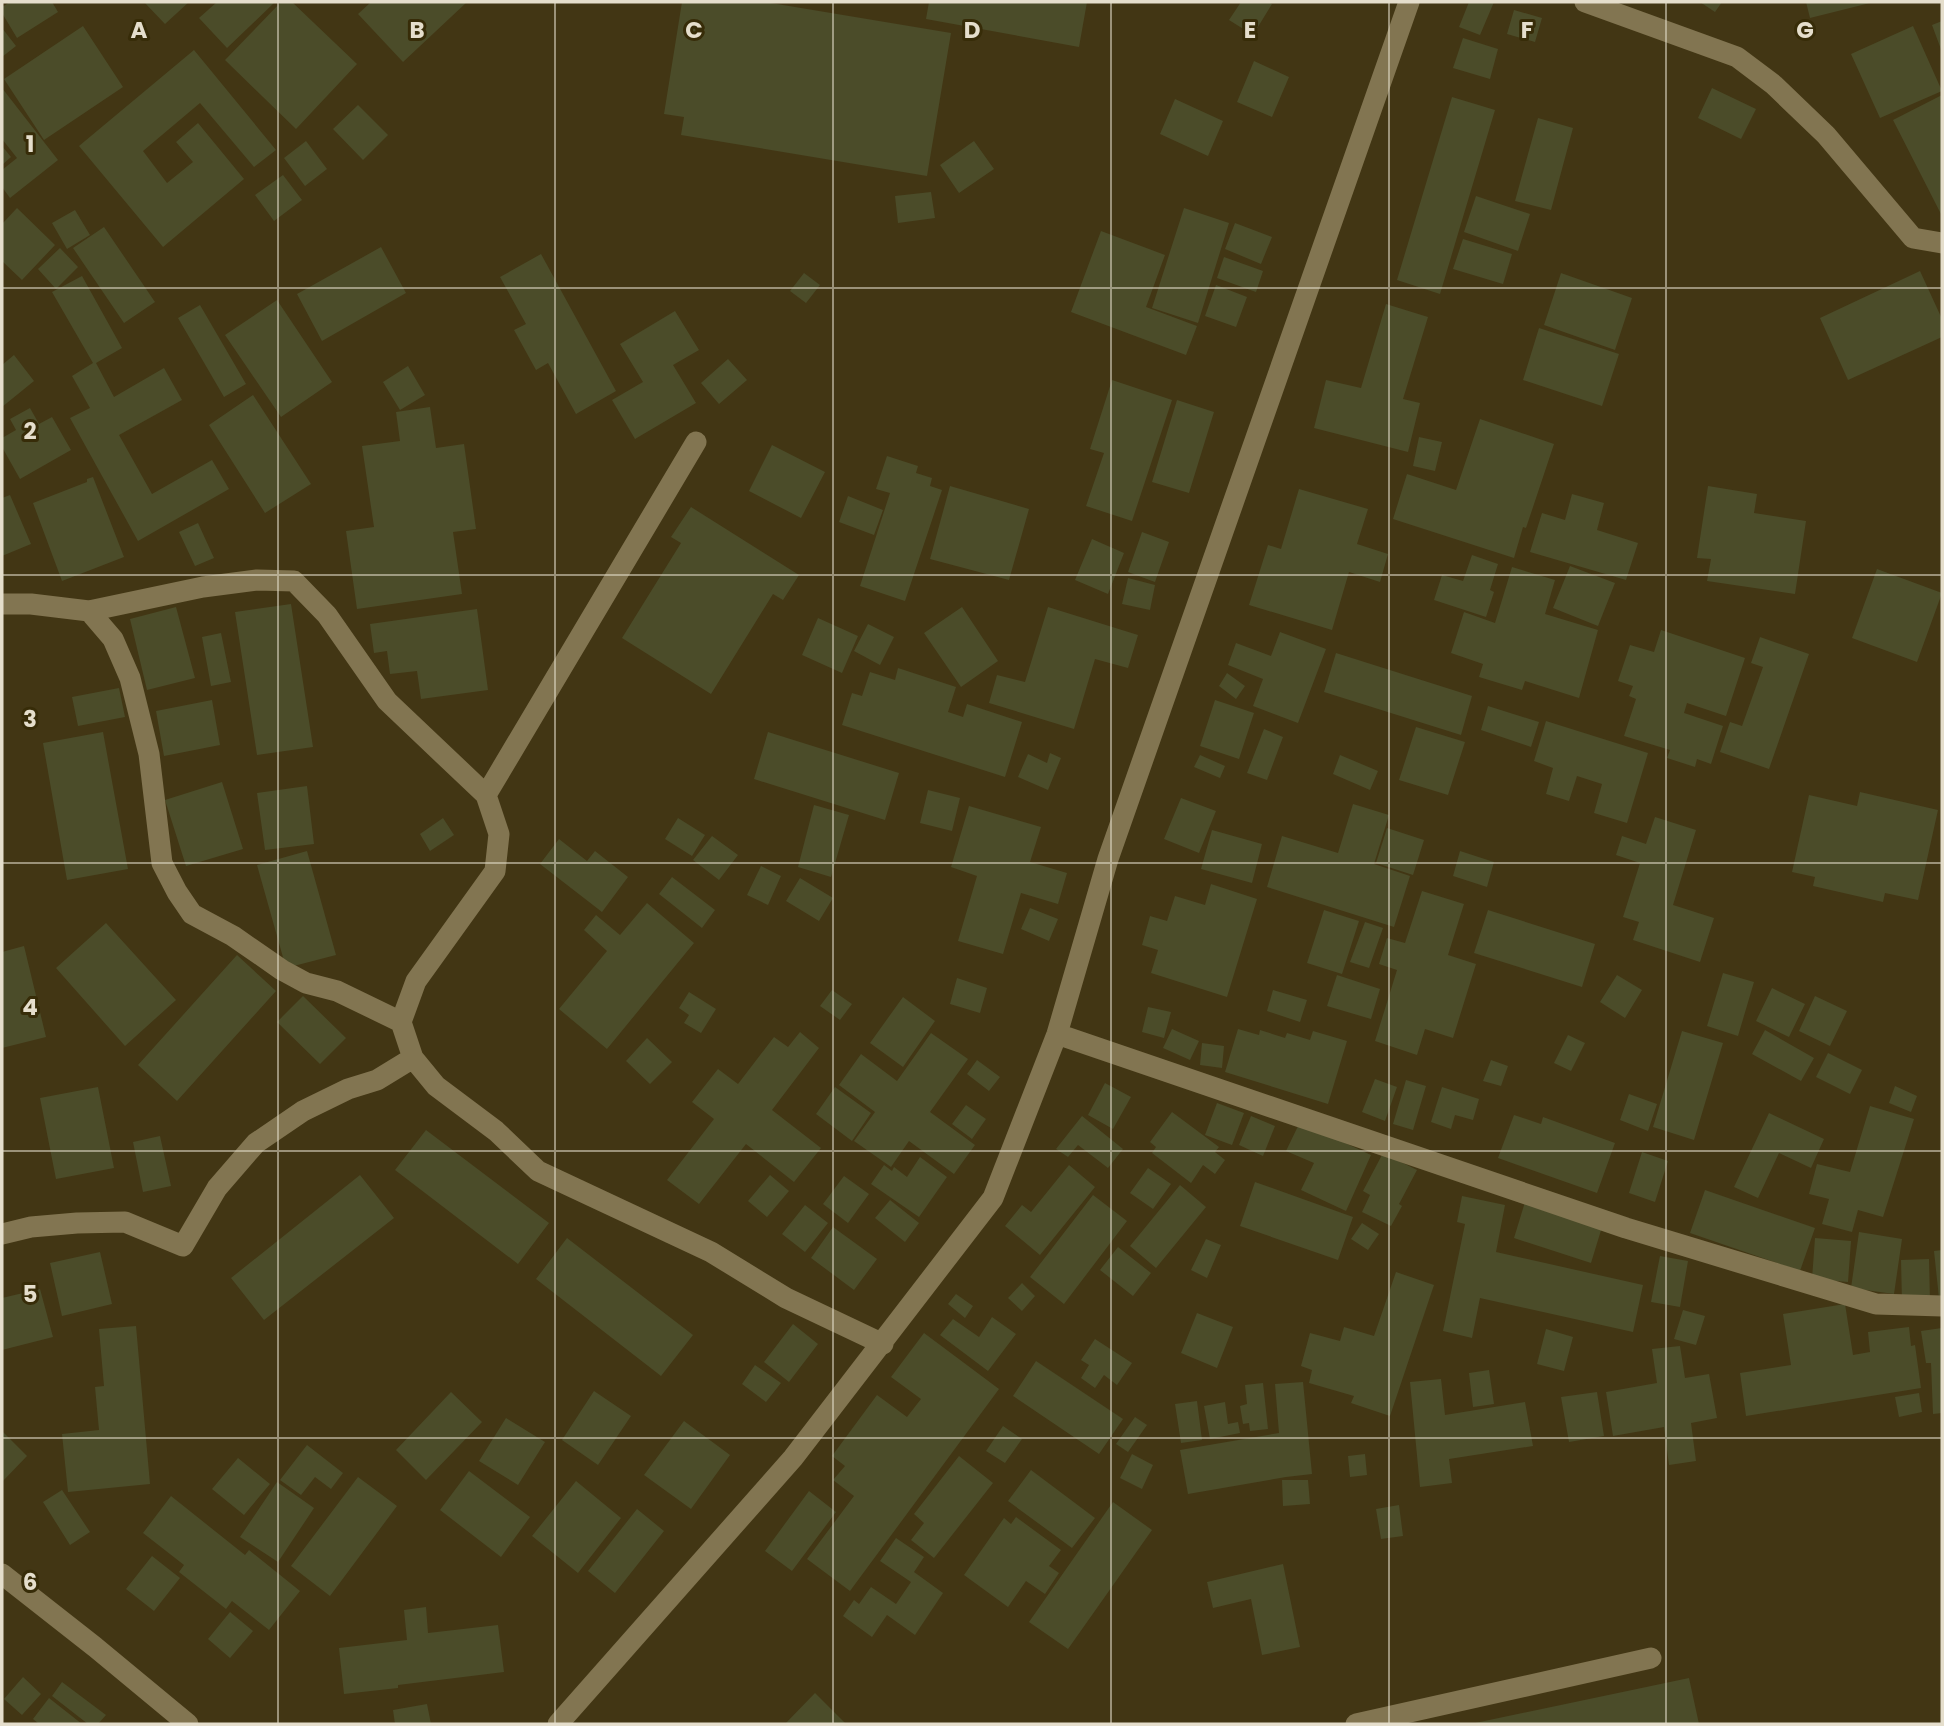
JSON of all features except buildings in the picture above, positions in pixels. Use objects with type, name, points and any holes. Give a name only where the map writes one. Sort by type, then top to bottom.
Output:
[{"type":"street","points":[[558,1724],[793,1458],[993,1198],[1057,1034],[1108,859],[1409,2]]},
{"type":"street","points":[[1585,2],[1737,57],[1774,85],[1826,135],[1913,238],[1942,243]]},
{"type":"street","points":[[486,795],[696,442]]},
{"type":"street","points":[[2,604],[31,604],[89,611],[203,587],[257,580],[294,582],[327,615],[387,701],[486,795],[499,834],[495,871],[416,981],[401,1021],[413,1058],[436,1087],[496,1130],[538,1171],[711,1252],[786,1298],[883,1344]]},
{"type":"street","points":[[89,611],[113,639],[130,678],[149,754],[162,863],[192,914],[233,936],[306,983],[337,991],[401,1021]]},
{"type":"street","points":[[1057,1034],[1626,1228],[1876,1304],[1942,1306]]},
{"type":"street","points":[[2,1234],[31,1227],[125,1222],[183,1247],[217,1188],[256,1143],[303,1111],[348,1089],[377,1080],[413,1058]]},
{"type":"street","points":[[2,1574],[188,1724]]},
{"type":"street","points":[[1356,1724],[1651,1658]]}]
